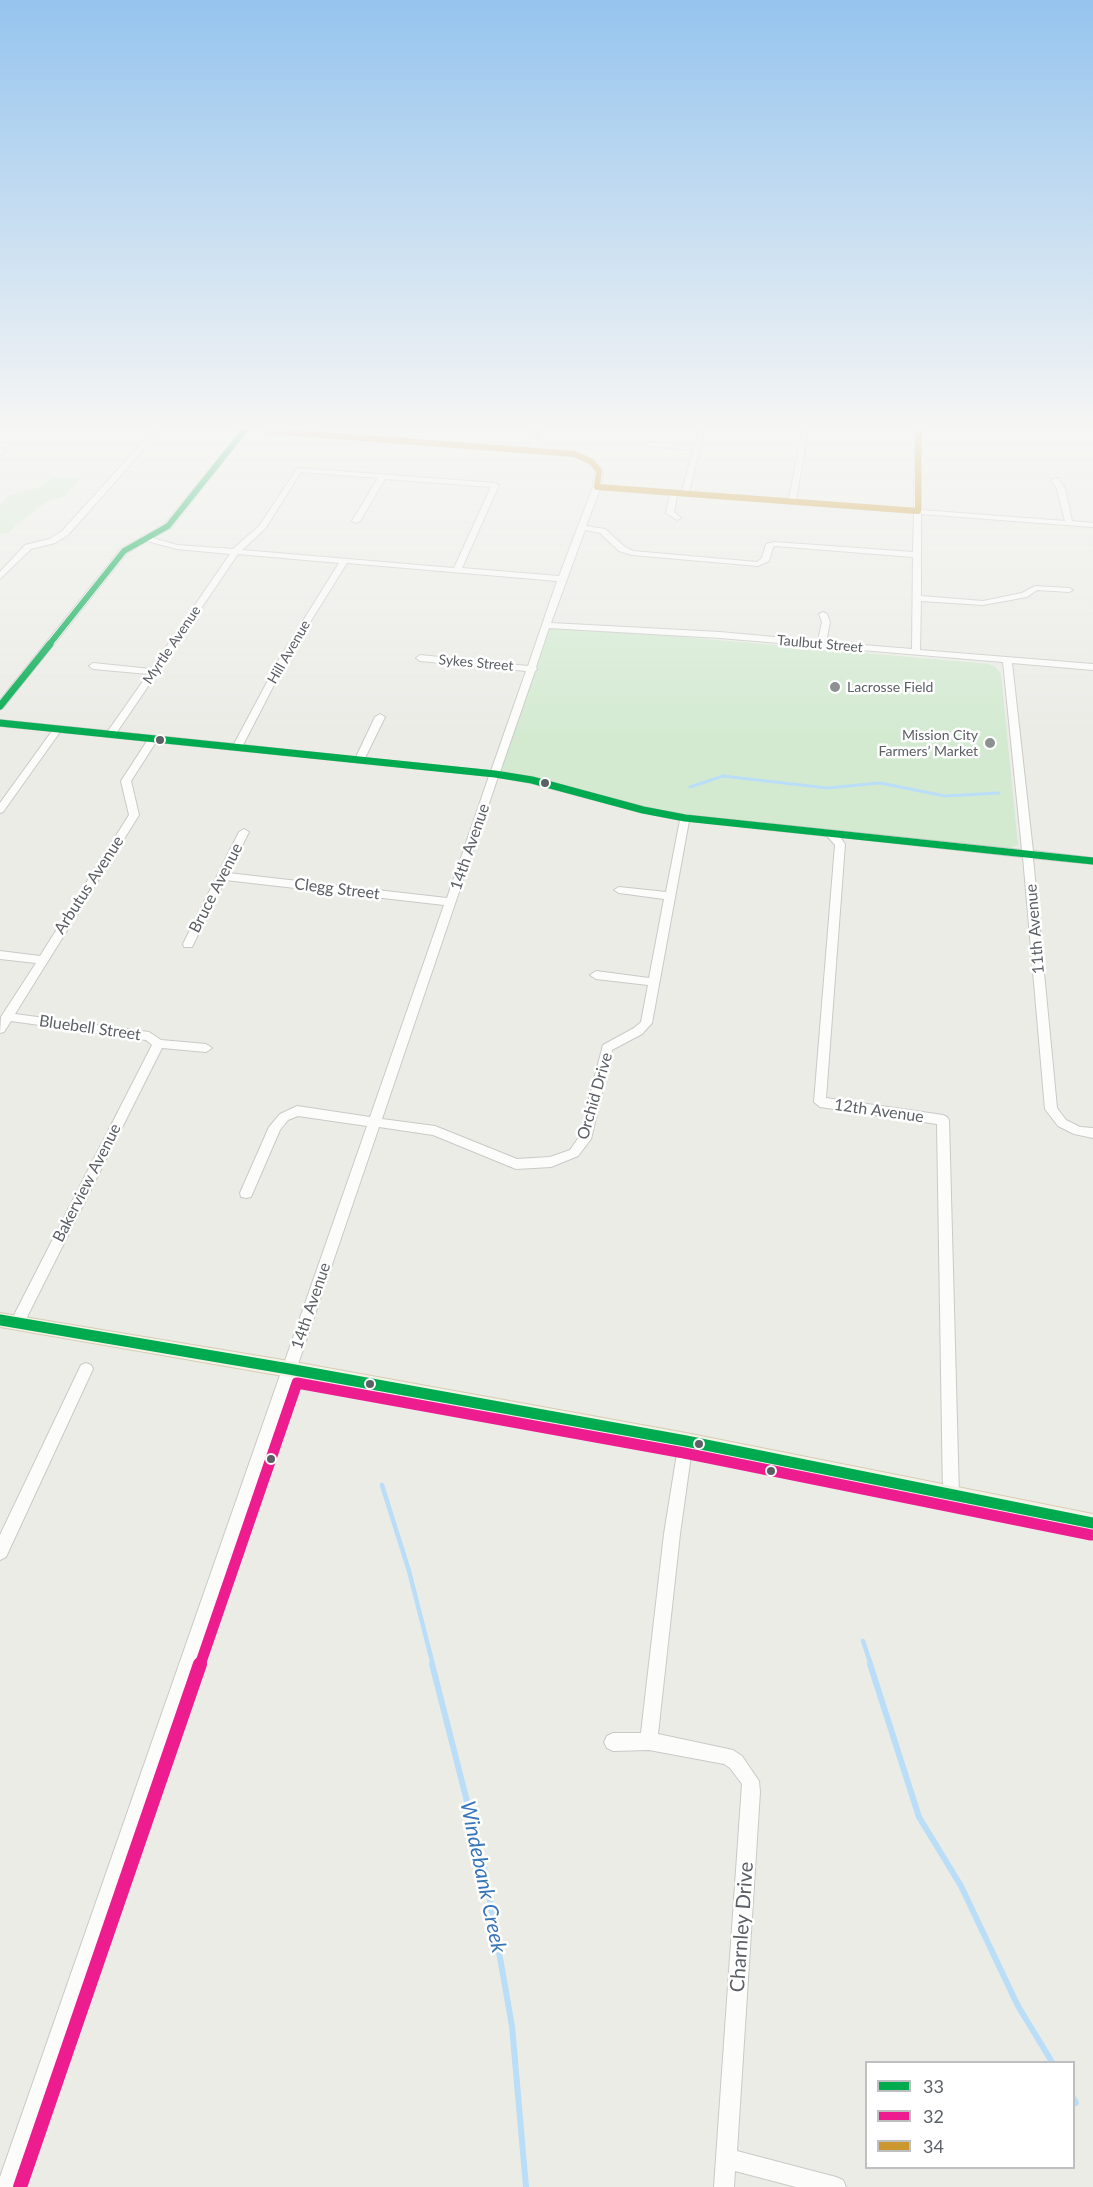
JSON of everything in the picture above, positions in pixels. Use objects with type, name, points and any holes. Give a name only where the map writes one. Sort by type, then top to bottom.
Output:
[{"type":"main road","points":[[8,1321],[289,1369],[686,1442],[1093,1523]]},
{"type":"street","points":[[0,577],[28,548],[52,541],[65,533]]},
{"type":"street","points":[[0,706],[4,696],[124,551],[154,533]]},
{"type":"street","name":"Myrtle Avenue","points":[[111,734],[236,551],[255,533]]},
{"type":"street","points":[[457,570],[474,533]]},
{"type":"street","name":"14th Avenue","points":[[7,2187],[580,533]]},
{"type":"street","points":[[604,533],[622,549],[632,553],[758,564],[766,559],[769,546],[774,544],[916,555]]},
{"type":"street","points":[[916,652],[917,533]]},
{"type":"street","points":[[145,538],[177,547],[562,579]]},
{"type":"street","name":"Hill Avenue","points":[[237,747],[285,656],[345,560]]},
{"type":"street","points":[[917,598],[990,602],[1024,595],[1035,588],[1069,590]]},
{"type":"street","points":[[821,644],[826,622],[823,614]]},
{"type":"street","name":"Taulbut Street","points":[[547,625],[821,644],[1093,667]]},
{"type":"street","name":"Sykes Street","points":[[420,658],[532,669]]},
{"type":"street","name":"11th Avenue","points":[[1007,660],[1028,855],[1051,1109],[1062,1123],[1078,1131],[1093,1133]]},
{"type":"street","points":[[93,666],[154,672]]},
{"type":"street","points":[[359,760],[380,717]]},
{"type":"street","points":[[0,723],[495,774],[532,780],[643,810],[685,818],[1093,861]]},
{"type":"street","points":[[0,810],[58,729]]},
{"type":"street","name":"Arbutus Avenue","points":[[0,1029],[134,815],[126,781],[154,738]]},
{"type":"street","points":[[500,759],[507,766],[532,780]]},
{"type":"street","name":"Orchid Drive","points":[[246,1193],[275,1127],[289,1114],[297,1112],[444,1134],[508,1162],[543,1163],[567,1156],[578,1148],[585,1139],[604,1052],[610,1045],[643,1028],[685,818]]},
{"type":"street","name":"Bruce Avenue","points":[[188,944],[244,832]]},
{"type":"street","name":"12th Avenue","points":[[831,834],[840,844],[820,1102],[943,1120],[951,1496]]},
{"type":"street","name":"Clegg Street","points":[[223,876],[451,902]]},
{"type":"street","points":[[619,890],[670,896]]},
{"type":"street","points":[[0,954],[42,960]]},
{"type":"street","points":[[596,975],[654,982]]},
{"type":"street","name":"Bluebell Street","points":[[8,1017],[149,1036],[158,1044],[206,1048]]},
{"type":"street","name":"Bakerview Avenue","points":[[8,1321],[158,1044]]},
{"type":"street","points":[[0,1552],[86,1369]]},
{"type":"street","points":[[649,1741],[672,1534],[686,1442]]},
{"type":"street","name":"Charnley Drive","points":[[613,1742],[649,1741],[727,1756],[736,1762],[750,1781],[724,2187]]},
{"type":"street","points":[[726,2159],[836,2187]]},
{"type":"green space","points":[[547,625],[989,664],[996,667],[1001,674],[1018,845],[1011,848],[842,835],[685,818],[495,774]]},
{"type":"waterway","points":[[690,787],[723,776],[827,788],[880,783],[945,796],[999,793]]},
{"type":"waterway","name":"Windebank Creek","points":[[382,1485],[409,1571],[433,1665]]},
{"type":"waterway","points":[[863,1641],[871,1665]]},
{"type":"waterway","name":"Windebank Creek","points":[[432,1664],[485,1872],[512,2026],[526,2187]]},
{"type":"waterway","points":[[870,1664],[919,1817],[961,1886],[1018,2006],[1051,2061]]},
{"type":"transit line","name":"33","points":[[0,706],[124,551],[156,533]]},
{"type":"transit line","name":"33","points":[[0,723],[495,774],[532,780],[643,810],[685,818],[1093,861]]},
{"type":"transit line","name":"33","points":[[0,1320],[289,1369],[686,1441],[1093,1523]]},
{"type":"transit line","name":"32","points":[[20,2187],[297,1383],[684,1453],[1091,1535]]},
{"type":"place","name":"Lacrosse Field","points":[[835,687]]},
{"type":"place","name":"Mission City Farmers’ Market","points":[[990,743]]}]
